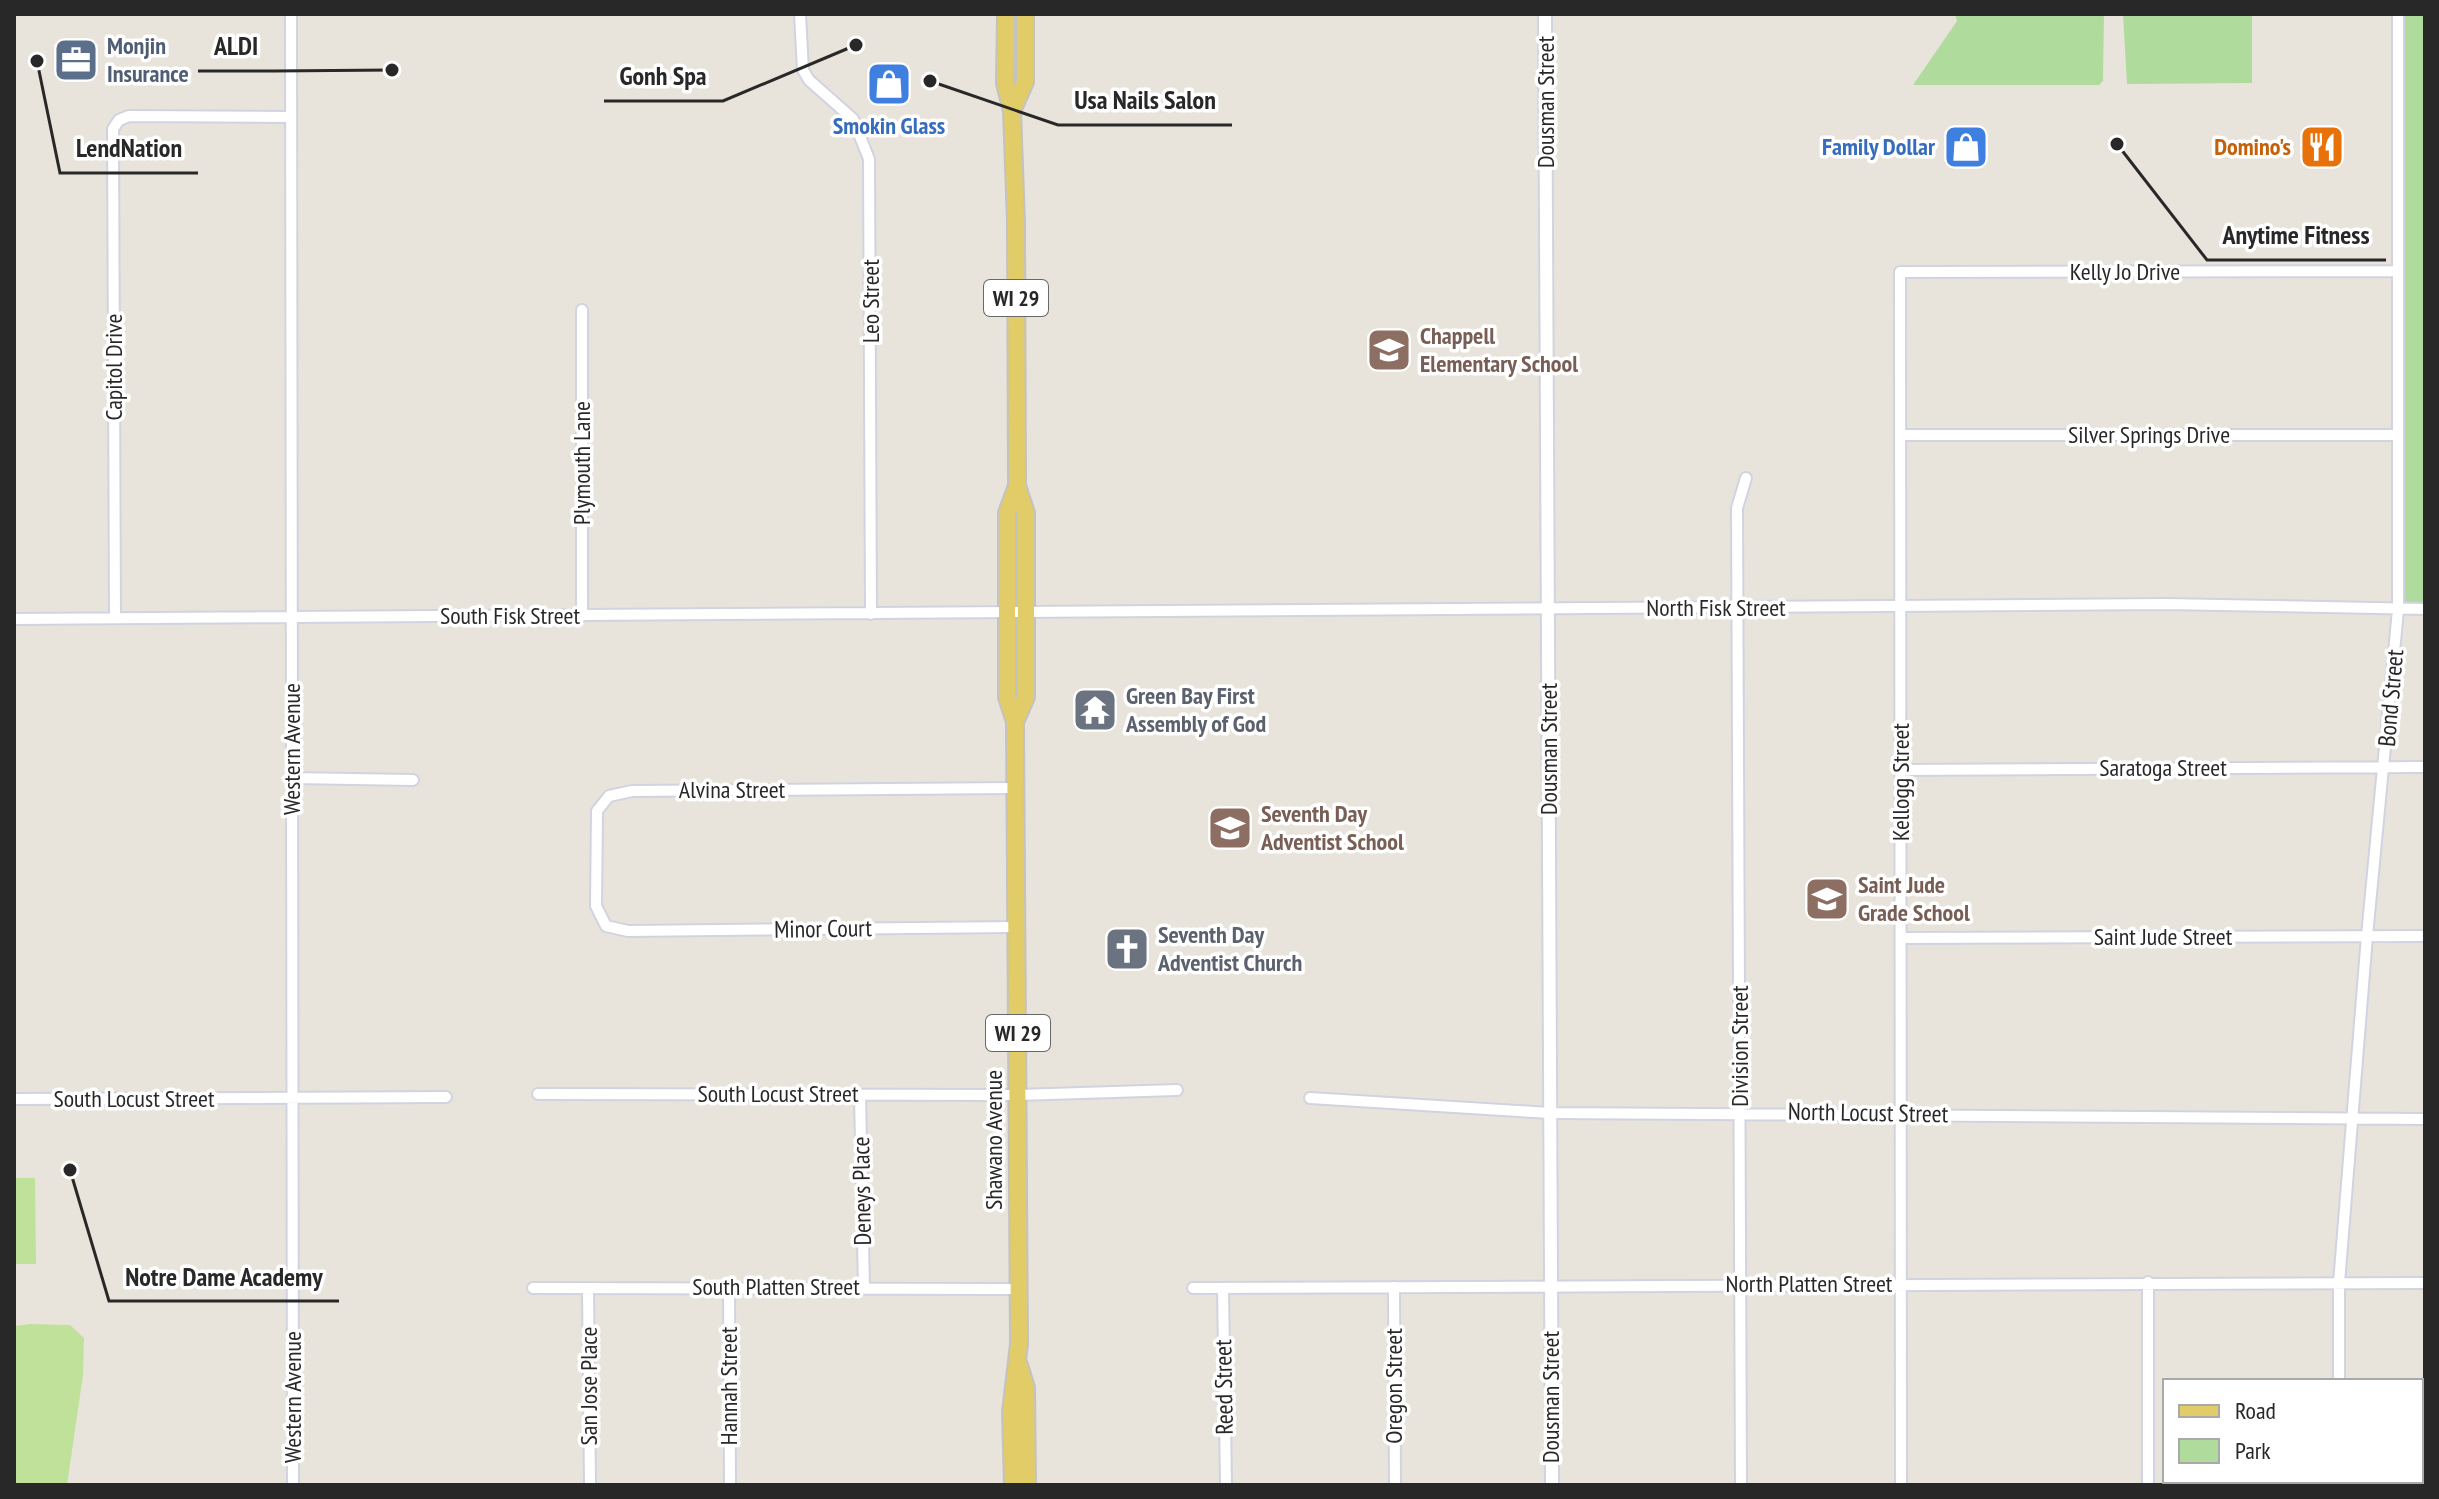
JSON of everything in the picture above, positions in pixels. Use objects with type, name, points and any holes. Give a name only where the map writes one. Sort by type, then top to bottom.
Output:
[{"type":"main road","name":"Shawano Avenue","points":[[1006,14],[1005,83],[1012,111],[1017,486],[1026,513],[1026,697],[1015,722]]},
{"type":"main road","name":"Shawano Avenue","points":[[1012,111],[1025,82],[1025,14]]},
{"type":"main road","name":"Shawano Avenue","points":[[1013,1485],[1011,1412],[1019,1365],[1017,927],[1015,722],[1007,697],[1007,513],[1017,486]]},
{"type":"main road","name":"Shawano Avenue","points":[[1019,1365],[1026,1388],[1027,1485]]},
{"type":"street","name":"Western Avenue","points":[[291,14],[293,1485]]},
{"type":"street","name":"Leo Street","points":[[800,14],[803,70],[809,80],[853,119],[869,159],[871,614]]},
{"type":"street","name":"Dousman Street","points":[[1545,14],[1552,1485]]},
{"type":"street","name":"Bond Street","points":[[2339,1379],[2339,1283],[2367,936],[2398,610],[2398,14]]},
{"type":"street","name":"Capitol Drive","points":[[115,618],[112,133],[121,118],[291,117]]},
{"type":"street","name":"Kelly Jo Drive","points":[[1900,272],[2398,271]]},
{"type":"street","name":"Kellogg Street","points":[[1900,272],[1901,1485]]},
{"type":"street","name":"Plymouth Lane","points":[[582,310],[582,616]]},
{"type":"street","name":"Silver Springs Drive","points":[[1900,435],[2398,435]]},
{"type":"street","name":"Division Street","points":[[1741,1485],[1737,508],[1746,478]]},
{"type":"street","name":"North Fisk Street","points":[[1007,613],[2166,604],[2425,609]]},
{"type":"street","name":"South Fisk Street","points":[[14,619],[1007,613]]},
{"type":"street","name":"Saratoga Street","points":[[1901,770],[2425,767]]},
{"type":"street","points":[[292,778],[413,780]]},
{"type":"street","name":"Alvina Street","points":[[628,931],[606,926],[596,906],[597,811],[609,796],[632,791],[1016,788]]},
{"type":"street","name":"Minor Court","points":[[628,931],[1017,927]]},
{"type":"street","name":"Saint Jude Street","points":[[1901,938],[2425,936]]},
{"type":"street","points":[[1018,1095],[1177,1090]]},
{"type":"street","name":"South Locust Street","points":[[538,1094],[1018,1095]]},
{"type":"street","name":"Deneys Place","points":[[860,1095],[864,1287]]},
{"type":"street","name":"South Locust Street","points":[[14,1099],[446,1097]]},
{"type":"street","name":"North Locust Street","points":[[1310,1098],[1550,1113],[1901,1113],[2425,1119]]},
{"type":"street","points":[[2148,1282],[2148,1485]]},
{"type":"street","name":"North Platten Street","points":[[1193,1288],[2425,1283]]},
{"type":"street","name":"Hannah Street","points":[[729,1287],[730,1485]]},
{"type":"street","name":"Oregon Street","points":[[1394,1287],[1395,1485]]},
{"type":"street","name":"South Platten Street","points":[[533,1288],[1019,1289]]},
{"type":"street","name":"San Jose Place","points":[[588,1288],[590,1485]]},
{"type":"street","name":"Reed Street","points":[[1223,1288],[1226,1485]]},
{"type":"green space","points":[[1955,14],[2104,14],[2103,81],[2099,85],[1913,85],[1957,21]]},
{"type":"green space","points":[[2123,14],[2252,14],[2252,83],[2127,84]]},
{"type":"green space","points":[[2398,14],[2425,14],[2425,609],[2398,610]]},
{"type":"green space","points":[[14,1178],[35,1178],[36,1264],[14,1264]]},
{"type":"green space","points":[[70,1325],[84,1338],[83,1375],[67,1485],[14,1485],[14,1326]]},
{"type":"place","name":"Gonh Spa","points":[[856,45]]},
{"type":"place","name":"Monjin Insurance","points":[[76,60]]},
{"type":"place","name":"LendNation","points":[[37,61]]},
{"type":"place","name":"ALDI","points":[[392,70]]},
{"type":"place","name":"Usa Nails Salon","points":[[930,81]]},
{"type":"place","name":"Smokin Glass","points":[[889,84]]},
{"type":"place","name":"Anytime Fitness","points":[[2117,144]]},
{"type":"place","name":"Family Dollar","points":[[1966,147]]},
{"type":"place","name":"Domino's","points":[[2322,147]]},
{"type":"place","name":"Chappell Elementary School","points":[[1389,350]]},
{"type":"place","name":"Green Bay First Assembly of God","points":[[1095,710]]},
{"type":"place","name":"Seventh Day Adventist School","points":[[1230,828]]},
{"type":"place","name":"Saint Jude Grade School","points":[[1827,899]]},
{"type":"place","name":"Seventh Day Adventist Church","points":[[1127,949]]},
{"type":"place","name":"Notre Dame Academy","points":[[70,1170]]}]
